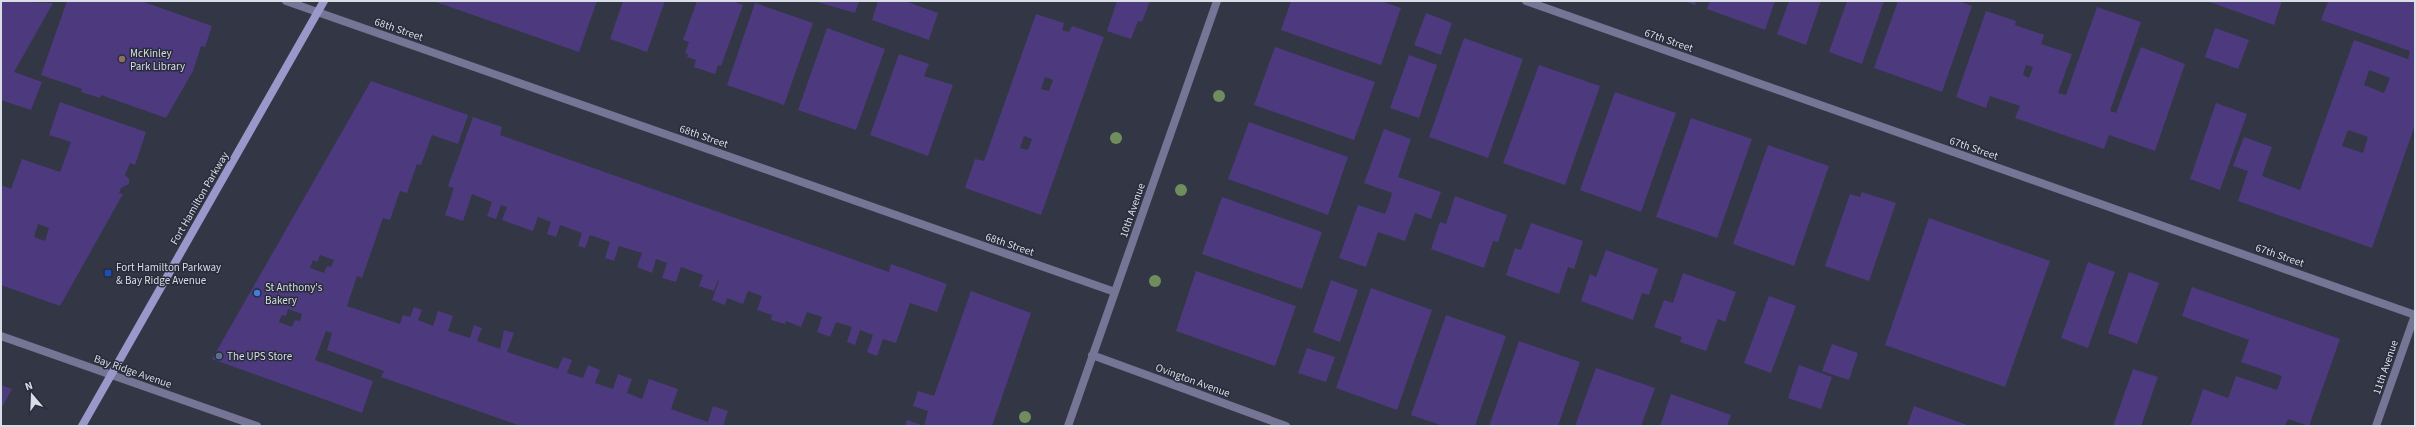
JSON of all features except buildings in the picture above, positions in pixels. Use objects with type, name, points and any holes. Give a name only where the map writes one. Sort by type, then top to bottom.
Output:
[{"type":"main road","name":"Fort Hamilton Parkway","points":[[82,426],[324,1]]},
{"type":"street","name":"68th Street","points":[[286,1],[1115,292]]},
{"type":"street","name":"10th Avenue","points":[[1068,426],[1217,1]]},
{"type":"street","name":"67th Street","points":[[1526,1],[2415,315]]},
{"type":"street","name":"11th Avenue","points":[[2376,426],[2415,315]]},
{"type":"street","name":"Bay Ridge Avenue","points":[[1,336],[257,426]]},
{"type":"street","name":"Ovington Avenue","points":[[1092,355],[1286,426]]},
{"type":"place","name":"McKinley Park Library","points":[[122,59]]},
{"type":"place","name":"Fort Hamilton Parkway & Bay Ridge Avenue","points":[[108,273]]},
{"type":"place","name":"St Anthony's Bakery","points":[[257,293]]},
{"type":"place","name":"The UPS Store","points":[[219,356]]}]
